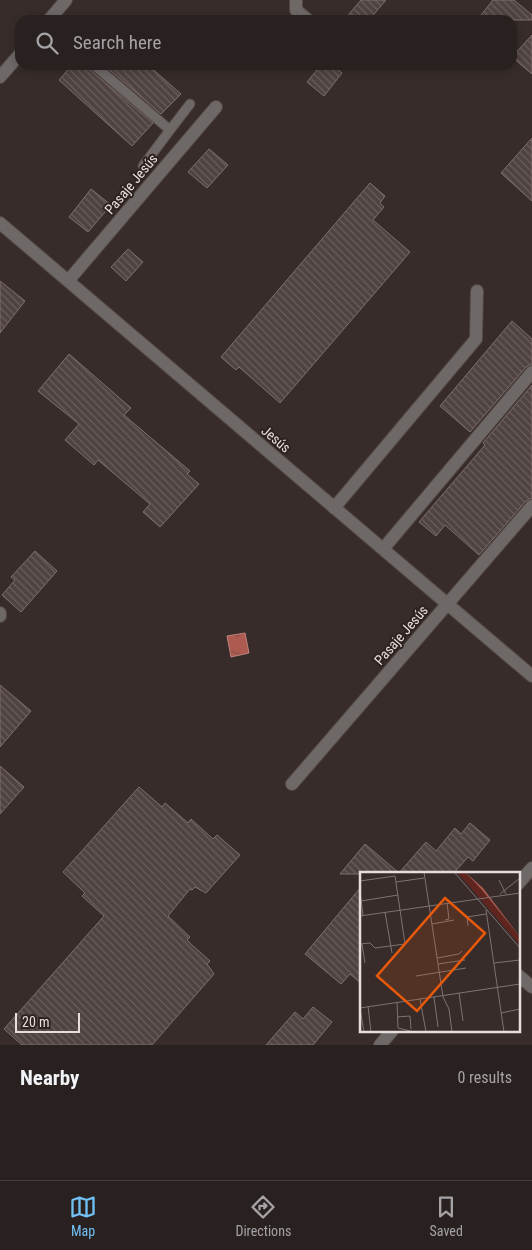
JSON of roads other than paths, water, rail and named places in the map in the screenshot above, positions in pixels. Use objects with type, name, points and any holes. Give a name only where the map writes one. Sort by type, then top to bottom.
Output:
[{"type":"street","points":[[53,15],[66,0]]},
{"type":"street","points":[[296,0],[296,10],[302,15]]},
{"type":"street","points":[[0,77],[15,60]]},
{"type":"street","name":"Pasaje Jesús","points":[[68,281],[216,106]]},
{"type":"street","name":"Jesús","points":[[0,224],[532,676]]},
{"type":"street","points":[[334,508],[476,339],[477,291]]},
{"type":"street","points":[[383,548],[532,372]]},
{"type":"street","name":"Pasaje Jesús","points":[[292,784],[532,506]]},
{"type":"street","points":[[520,882],[532,868]]},
{"type":"street","points":[[520,977],[532,987]]},
{"type":"street","points":[[380,1045],[391,1032]]},
{"type":"lane","points":[[100,70],[170,130]]},
{"type":"lane","points":[[143,166],[190,104]]},
{"type":"water","points":[[245,633],[249,653],[231,657],[227,636]]}]
